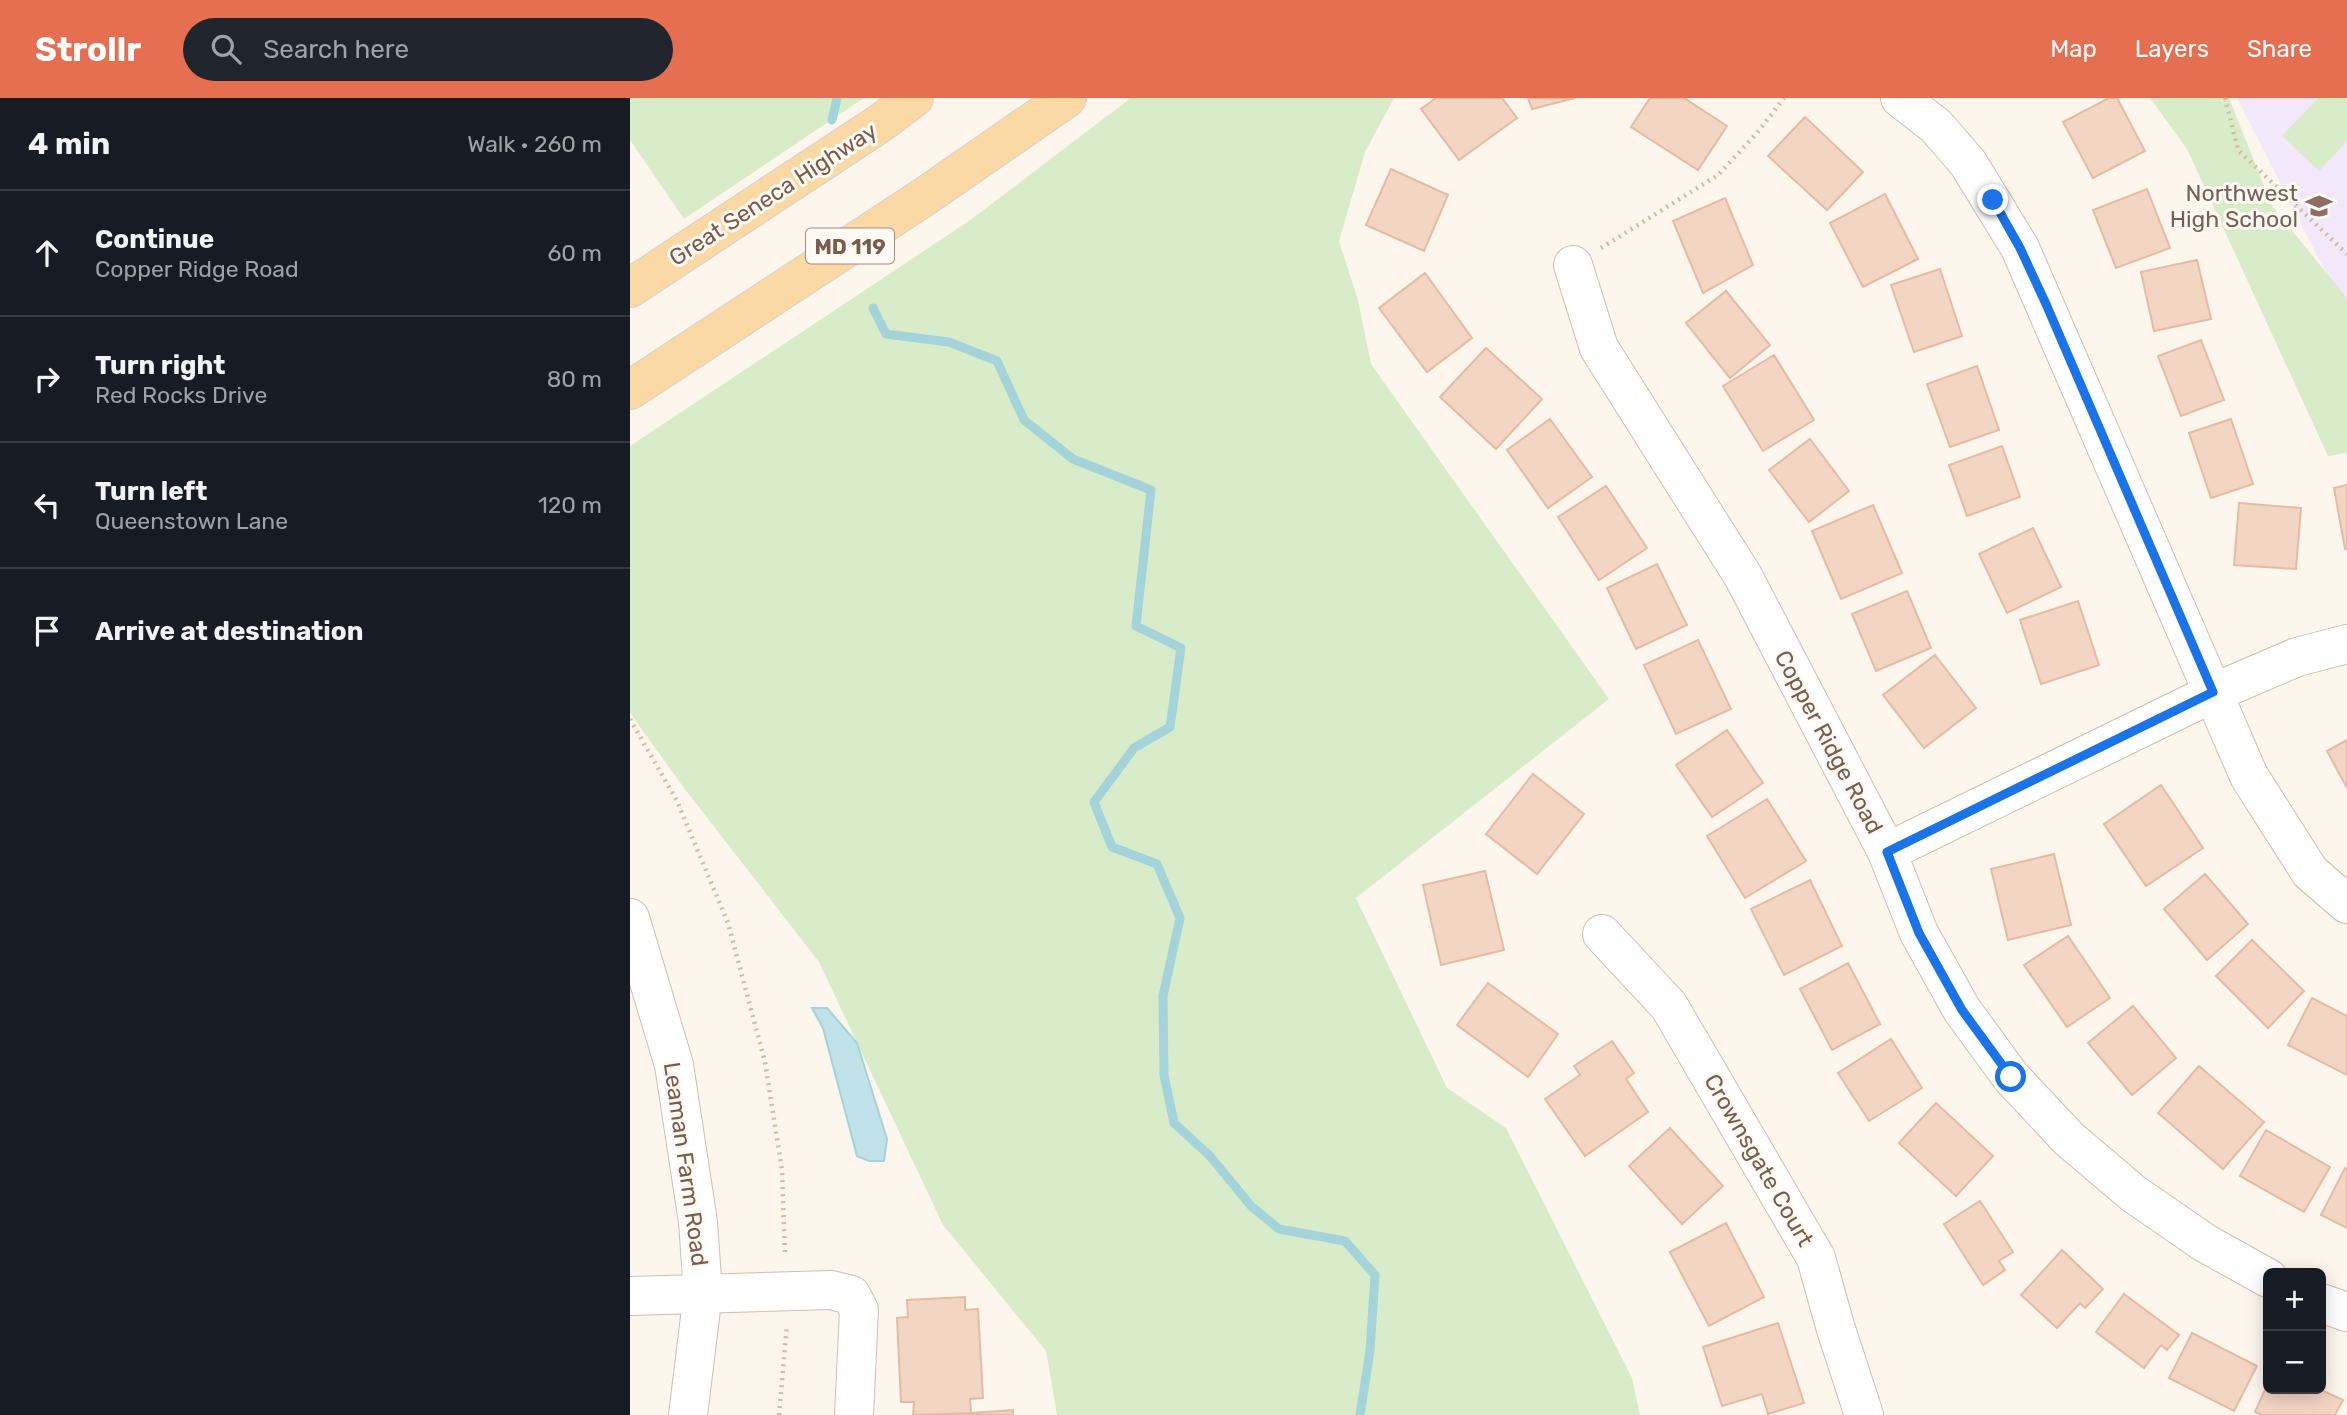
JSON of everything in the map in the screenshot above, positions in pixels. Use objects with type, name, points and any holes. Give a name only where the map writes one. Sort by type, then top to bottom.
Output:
[{"type":"main road","name":"Great Seneca Highway","points":[[630,288],[879,124],[914,98]]},
{"type":"main road","name":"MD 119","points":[[630,390],[924,197],[1067,98]]},
{"type":"street","points":[[1900,98],[1936,126],[1968,163],[2020,248],[2249,776],[2310,872],[2347,904]]},
{"type":"street","name":"Copper Ridge Road","points":[[1573,265],[1599,348],[1743,576],[1887,852],[1919,933],[1962,1010],[2011,1077],[2069,1139],[2134,1194],[2205,1243],[2263,1275]]},
{"type":"street","points":[[1887,852],[2213,692],[2297,657],[2347,644]]},
{"type":"street","name":"Leaman Farm Road","points":[[630,918],[674,1065],[698,1222],[703,1293],[688,1415]]},
{"type":"street","name":"Crownsgate Court","points":[[1602,934],[1669,1006],[1816,1258],[1864,1415]]},
{"type":"street","points":[[630,1296],[831,1290],[851,1295],[859,1310],[854,1415]]},
{"type":"street","points":[[2326,1305],[2347,1312]]},
{"type":"path","points":[[1573,265],[1718,175],[1757,133],[1784,98]]},
{"type":"path","points":[[2225,98],[2238,149],[2347,254]]},
{"type":"path","points":[[630,719],[677,801],[728,923],[765,1062],[782,1170],[787,1291],[779,1415]]},
{"type":"shaded area","name":"Northwest High School","points":[[2237,98],[2347,98],[2347,314]]},
{"type":"green space","points":[[630,98],[864,98],[684,219],[630,140]]},
{"type":"green space","points":[[1131,98],[1394,98],[1365,152],[1339,241],[1358,300],[1371,364],[1609,699],[1356,898],[1447,1088],[1506,1128],[1632,1378],[1640,1415],[1057,1415],[1046,1351],[943,1225],[819,962],[684,788],[630,713],[630,446],[969,221]]},
{"type":"green space","points":[[2150,98],[2229,98],[2272,206],[2347,298],[2347,453],[2328,456],[2187,149]]},
{"type":"green space","points":[[2318,98],[2347,98],[2347,141],[2319,171],[2282,136]]},
{"type":"water","points":[[812,1008],[827,1008],[857,1043],[887,1139],[884,1161],[869,1161],[857,1156],[823,1028]]},
{"type":"building","points":[[1436,98],[1502,98],[1517,118],[1459,160],[1421,109]]},
{"type":"building","points":[[1528,98],[1575,98],[1532,109]]},
{"type":"building","points":[[1650,98],[1684,98],[1727,126],[1698,170],[1631,127]]},
{"type":"building","points":[[2109,98],[2117,98],[2145,151],[2093,178],[2063,122]]},
{"type":"building","points":[[1805,117],[1863,172],[1827,210],[1768,156]]},
{"type":"building","points":[[1391,169],[1448,195],[1424,251],[1366,225]]},
{"type":"building","points":[[2147,189],[2170,248],[2116,268],[2093,210]]},
{"type":"building","points":[[1885,194],[1918,259],[1863,287],[1830,223]]},
{"type":"building","points":[[1725,198],[1753,265],[1703,293],[1673,221]]},
{"type":"building","points":[[2197,260],[2211,319],[2154,331],[2141,272]]},
{"type":"building","points":[[1940,269],[1962,336],[1914,352],[1891,285]]},
{"type":"building","points":[[1425,273],[1472,338],[1427,372],[1379,308]]},
{"type":"building","points":[[1726,291],[1770,345],[1730,378],[1686,323]]},
{"type":"building","points":[[2201,340],[2224,400],[2181,416],[2158,356]]},
{"type":"building","points":[[1486,348],[1542,399],[1496,449],[1440,397]]},
{"type":"building","points":[[1774,355],[1814,420],[1763,451],[1723,386]]},
{"type":"building","points":[[1977,366],[1999,430],[1950,447],[1927,384]]},
{"type":"building","points":[[1550,419],[1592,477],[1548,508],[1507,450]]},
{"type":"building","points":[[2231,419],[2253,484],[2211,498],[2189,433]]},
{"type":"building","points":[[1810,439],[1849,491],[1809,522],[1769,470]]},
{"type":"building","points":[[2002,446],[2020,497],[1967,516],[1949,465]]},
{"type":"building","points":[[2347,485],[2347,549],[2345,549],[2334,488]]},
{"type":"building","points":[[1606,486],[1647,548],[1599,580],[1558,517]]},
{"type":"building","points":[[2239,503],[2301,508],[2296,569],[2234,565]]},
{"type":"building","points":[[1873,505],[1902,573],[1841,599],[1812,531]]},
{"type":"building","points":[[2033,528],[2061,587],[2007,613],[1979,554]]},
{"type":"building","points":[[1657,564],[1687,625],[1636,649],[1607,588]]},
{"type":"building","points":[[1907,591],[1931,648],[1876,671],[1852,614]]},
{"type":"building","points":[[2078,601],[2099,665],[2041,684],[2020,620]]},
{"type":"building","points":[[1698,640],[1731,709],[1676,734],[1644,665]]},
{"type":"building","points":[[1935,655],[1976,708],[1924,748],[1883,695]]},
{"type":"building","points":[[1727,730],[1763,783],[1712,817],[1676,765]]},
{"type":"building","points":[[2347,740],[2347,788],[2327,751]]},
{"type":"building","points":[[1533,774],[1584,814],[1537,874],[1486,834]]},
{"type":"building","points":[[2161,785],[2203,848],[2146,886],[2104,824]]},
{"type":"building","points":[[1767,799],[1806,861],[1745,898],[1707,836]]},
{"type":"building","points":[[2054,854],[2071,925],[2008,940],[1991,869]]},
{"type":"building","points":[[1485,871],[1504,950],[1441,965],[1423,885]]},
{"type":"building","points":[[2205,874],[2248,924],[2207,960],[2164,909]]},
{"type":"building","points":[[1810,880],[1842,946],[1784,975],[1751,909]]},
{"type":"building","points":[[2068,936],[2110,998],[2067,1027],[2024,965]]},
{"type":"building","points":[[2252,940],[2304,991],[2268,1028],[2216,976]]},
{"type":"building","points":[[1848,963],[1880,1024],[1832,1050],[1800,989]]},
{"type":"building","points":[[1488,983],[1558,1034],[1528,1077],[1457,1025]]},
{"type":"building","points":[[2312,998],[2347,1016],[2347,1075],[2288,1045]]},
{"type":"building","points":[[2133,1006],[2176,1058],[2132,1095],[2088,1043]]},
{"type":"building","points":[[1891,1039],[1922,1088],[1869,1121],[1838,1073]]},
{"type":"building","points":[[1612,1041],[1634,1073],[1626,1079],[1648,1112],[1585,1156],[1545,1099],[1580,1075],[1574,1066]]},
{"type":"building","points":[[2199,1066],[2264,1122],[2223,1169],[2158,1113]]},
{"type":"building","points":[[1936,1103],[1993,1156],[1956,1196],[1899,1143]]},
{"type":"building","points":[[1670,1128],[1723,1186],[1682,1224],[1629,1166]]},
{"type":"building","points":[[2266,1130],[2330,1167],[2304,1212],[2240,1176]]},
{"type":"building","points":[[2345,1168],[2347,1169],[2347,1228],[2321,1215]]},
{"type":"building","points":[[1980,1201],[2013,1252],[1999,1261],[2005,1270],[1983,1285],[1944,1224]]},
{"type":"building","points":[[1726,1223],[1764,1297],[1709,1326],[1670,1252]]},
{"type":"building","points":[[2062,1250],[2103,1289],[2085,1308],[2080,1303],[2057,1328],[2021,1295]]},
{"type":"building","points":[[2124,1294],[2179,1335],[2167,1350],[2161,1345],[2144,1368],[2096,1332]]},
{"type":"building","points":[[965,1297],[965,1310],[978,1309],[983,1398],[970,1399],[971,1413],[913,1415],[914,1402],[901,1402],[897,1318],[908,1317],[907,1300]]},
{"type":"building","points":[[1778,1323],[1804,1403],[1768,1414],[1762,1394],[1722,1406],[1703,1347]]},
{"type":"building","points":[[2192,1333],[2257,1366],[2234,1411],[2169,1378]]},
{"type":"building","points":[[2326,1392],[2343,1400],[2335,1415],[2262,1415],[2255,1412],[2263,1394]]},
{"type":"building","points":[[1013,1410],[1013,1415],[945,1414],[971,1413]]},
{"type":"waterway","points":[[832,120],[837,98]]},
{"type":"waterway","points":[[873,308],[886,334],[949,342],[997,361],[1024,420],[1073,459],[1151,490],[1136,626],[1181,648],[1170,727],[1134,748],[1094,802],[1112,847],[1157,864],[1180,918],[1163,996],[1164,1075],[1174,1123],[1210,1156],[1251,1206],[1279,1229],[1345,1241],[1375,1275],[1370,1351],[1360,1415]]},
{"type":"place","name":"Northwest High School","points":[[2319,206]]},
{"type":"route","points":[[1993,200],[2020,248],[2046,304],[2213,692],[1887,852],[1919,933],[1962,1010],[2011,1077]]}]
